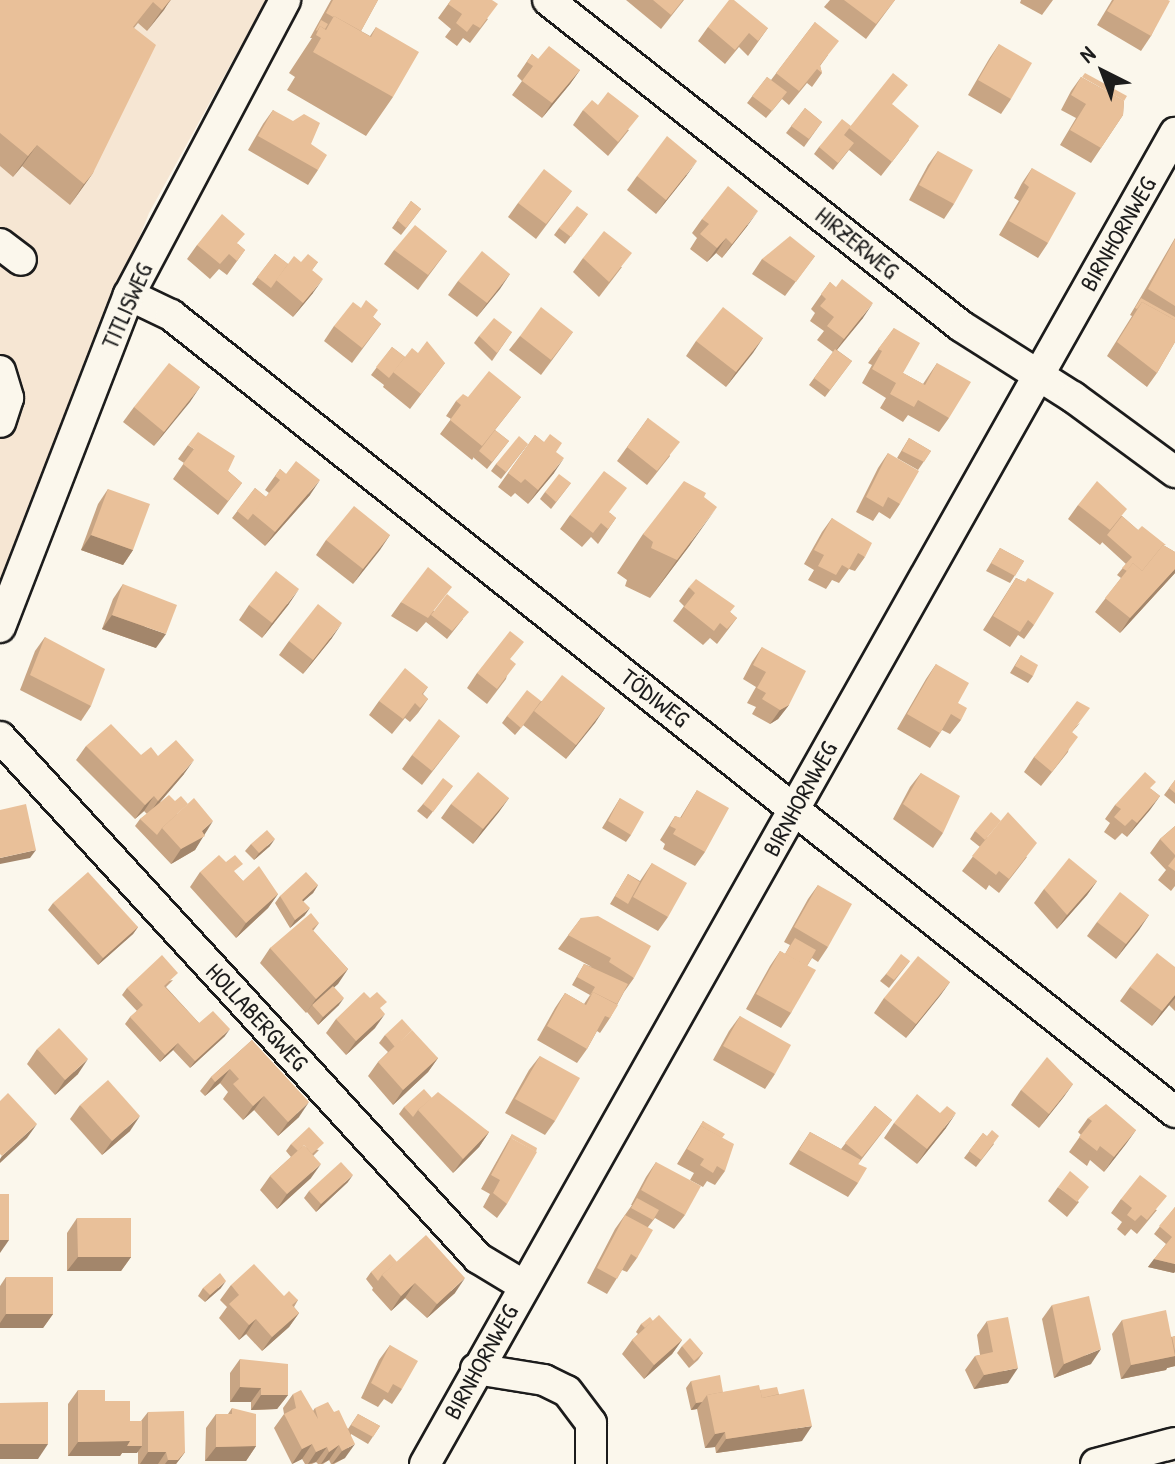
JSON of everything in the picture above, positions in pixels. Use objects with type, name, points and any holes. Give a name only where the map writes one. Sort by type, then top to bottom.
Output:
[{"type":"street","name":"TITLISWEG","points":[[0,627],[129,295],[285,0]]},
{"type":"street","name":"HIRZERWEG","points":[[548,0],[953,321],[1037,375],[1175,472]]},
{"type":"street","name":"BIRNHORNWEG","points":[[425,1464],[523,1285],[1175,133]]},
{"type":"street","name":"TÖDIWEG","points":[[129,295],[171,315],[1175,1112]]},
{"type":"street","points":[[0,371],[8,398],[0,422]]},
{"type":"street","name":"HOLLABERGWEG","points":[[0,737],[478,1258],[523,1285]]},
{"type":"street","points":[[476,1369],[544,1380],[567,1391],[591,1423],[591,1464]]},
{"type":"street","points":[[1096,1464],[1175,1443]]},
{"type":"shaded area","points":[[0,0],[266,0],[149,213],[0,587]]},
{"type":"building","points":[[0,0],[170,0],[162,10],[153,2],[133,27],[156,45],[93,173],[84,184],[37,145],[28,156],[0,133]]},
{"type":"building","points":[[333,0],[378,0],[361,31],[326,13]]},
{"type":"building","points":[[451,0],[492,0],[498,4],[480,28],[473,24],[467,32],[456,23],[462,14],[448,4]]},
{"type":"building","points":[[653,0],[683,0],[671,15]]},
{"type":"building","points":[[729,0],[734,0],[768,28],[758,41],[749,33],[735,50],[708,27]]},
{"type":"building","points":[[844,0],[895,0],[876,24]]},
{"type":"building","points":[[1114,0],[1170,1],[1151,36],[1107,11]]},
{"type":"building","points":[[334,16],[371,37],[376,27],[419,52],[393,97],[313,52],[321,38],[316,35],[320,26],[326,30]]},
{"type":"building","points":[[321,20],[328,24],[325,29],[320,26],[317,31],[316,30]]},
{"type":"building","points":[[815,22],[839,41],[820,65],[822,73],[817,69],[799,91],[776,73]]},
{"type":"building","points":[[999,44],[1032,63],[1011,99],[978,80]]},
{"type":"building","points":[[549,46],[580,70],[552,103],[522,81],[533,66],[527,62],[532,54],[538,59]]},
{"type":"building","points":[[893,73],[908,85],[892,104],[919,126],[892,162],[849,128]]},
{"type":"building","points":[[1085,73],[1127,96],[1124,101],[1082,77]]},
{"type":"building","points":[[767,77],[787,92],[772,111],[752,96]]},
{"type":"building","points":[[1081,77],[1124,101],[1123,115],[1101,148],[1070,130],[1086,104],[1071,95]]},
{"type":"building","points":[[608,92],[639,116],[618,142],[583,110],[592,100],[598,105]]},
{"type":"building","points":[[805,108],[822,122],[809,139],[791,126]]},
{"type":"building","points":[[273,110],[293,121],[304,114],[320,123],[311,144],[327,155],[318,170],[258,136]]},
{"type":"building","points":[[842,119],[851,126],[844,135],[854,143],[838,163],[819,147]]},
{"type":"building","points":[[667,136],[697,161],[666,200],[637,176]]},
{"type":"building","points":[[938,151],[973,170],[954,204],[919,185]]},
{"type":"building","points":[[1032,168],[1076,193],[1048,243],[1009,221],[1029,187],[1024,183]]},
{"type":"building","points":[[544,169],[572,191],[546,224],[518,203]]},
{"type":"building","points":[[728,186],[758,211],[732,244],[726,238],[717,248],[700,234],[709,224],[702,219]]},
{"type":"building","points":[[411,201],[421,209],[406,228],[397,220]]},
{"type":"building","points":[[577,206],[588,214],[571,237],[559,228]]},
{"type":"building","points":[[222,214],[245,234],[237,243],[245,250],[237,261],[229,254],[220,264],[197,245]]},
{"type":"building","points":[[415,225],[447,251],[428,275],[394,250]]},
{"type":"building","points":[[604,231],[632,253],[609,282],[583,258]]},
{"type":"building","points":[[790,236],[815,256],[796,282],[762,259]]},
{"type":"building","points":[[1175,239],[1175,306],[1148,289]]},
{"type":"building","points":[[482,251],[510,274],[487,303],[458,281]]},
{"type":"building","points":[[275,254],[288,264],[271,288],[257,277]]},
{"type":"building","points":[[308,254],[318,262],[312,270],[323,279],[303,303],[276,280],[294,256],[301,262]]},
{"type":"building","points":[[842,279],[873,303],[844,339],[827,326],[834,317],[820,306],[826,299],[821,294],[830,282],[836,287]]},
{"type":"building","points":[[1141,298],[1175,317],[1175,320],[1142,302],[1135,308]]},
{"type":"building","points":[[366,300],[378,310],[373,317],[381,324],[362,348],[334,326],[353,302],[361,308]]},
{"type":"building","points":[[1142,302],[1175,320],[1175,342],[1157,373],[1117,342]]},
{"type":"building","points":[[541,307],[573,332],[551,360],[520,336]]},
{"type":"building","points":[[723,307],[763,338],[736,372],[696,341]]},
{"type":"building","points":[[494,318],[512,332],[497,353],[479,336]]},
{"type":"building","points":[[894,328],[920,343],[903,373],[925,385],[937,363],[971,382],[949,418],[918,400],[914,407],[890,394],[896,383],[872,369],[882,351],[878,349]]},
{"type":"building","points":[[427,341],[445,363],[421,394],[393,372],[412,348],[418,353]]},
{"type":"building","points":[[392,347],[405,357],[389,378],[376,367]]},
{"type":"building","points":[[835,349],[852,361],[830,390],[814,378]]},
{"type":"building","points":[[169,363],[200,387],[164,432],[134,407]]},
{"type":"building","points":[[489,371],[521,397],[482,446],[450,420],[461,405],[456,401],[463,394],[468,397]]},
{"type":"building","points":[[648,418],[680,442],[657,471],[627,447]]},
{"type":"building","points":[[495,430],[509,441],[492,462],[479,451]]},
{"type":"building","points":[[198,432],[235,456],[228,471],[242,483],[228,501],[183,464],[194,449],[188,445]]},
{"type":"building","points":[[550,434],[562,443],[556,452],[564,458],[538,490],[525,479],[521,483],[508,473],[535,435],[544,442]]},
{"type":"building","points":[[519,436],[528,444],[506,472],[496,464]]},
{"type":"building","points":[[909,438],[931,451],[924,462],[902,451]]},
{"type":"building","points":[[888,453],[919,471],[900,504],[888,497],[883,507],[866,497]]},
{"type":"building","points":[[296,461],[320,480],[275,532],[252,513],[280,480],[275,476],[280,469],[286,474]]},
{"type":"building","points":[[604,471],[627,488],[609,512],[616,518],[608,529],[601,523],[593,533],[570,515]]},
{"type":"building","points":[[559,474],[571,483],[556,502],[545,492]]},
{"type":"building","points":[[684,481],[706,493],[704,497],[717,507],[677,560],[651,548],[653,542],[643,534]]},
{"type":"building","points":[[1097,481],[1127,509],[1110,530],[1078,505]]},
{"type":"building","points":[[255,488],[266,497],[248,520],[237,511]]},
{"type":"building","points":[[108,489],[150,504],[133,550],[91,535]]},
{"type":"building","points":[[354,506],[390,535],[363,569],[326,540]]},
{"type":"building","points":[[1122,516],[1138,530],[1142,526],[1166,545],[1142,571],[1133,563],[1127,571],[1122,568],[1132,557],[1107,535]]},
{"type":"building","points":[[832,518],[872,543],[865,557],[858,553],[849,569],[842,565],[836,575],[818,566],[824,555],[814,550]]},
{"type":"building","points":[[1163,545],[1175,552],[1175,569],[1130,618],[1105,598],[1133,563],[1142,571]]},
{"type":"building","points":[[1000,548],[1024,561],[1015,576],[991,563]]},
{"type":"building","points":[[428,567],[452,587],[428,618],[401,602]]},
{"type":"building","points":[[276,571],[299,589],[272,623],[249,605]]},
{"type":"building","points":[[1016,578],[1025,582],[1028,578],[1054,593],[1034,625],[1028,620],[1020,632],[993,616]]},
{"type":"building","points":[[696,579],[735,606],[730,612],[737,618],[727,629],[720,623],[714,631],[684,607],[695,593],[689,587]]},
{"type":"building","points":[[123,584],[177,605],[166,634],[112,615]]},
{"type":"building","points":[[447,594],[469,612],[452,631],[431,615]]},
{"type":"building","points":[[318,604],[342,623],[313,660],[289,641]]},
{"type":"building","points":[[510,631],[524,642],[510,659],[516,664],[497,689],[477,673]]},
{"type":"building","points":[[45,637],[105,669],[91,706],[30,675]]},
{"type":"building","points":[[762,647],[806,671],[789,705],[780,710],[762,699],[766,693],[757,688],[766,672],[753,665]]},
{"type":"building","points":[[1021,655],[1038,665],[1033,676],[1015,666]]},
{"type":"building","points":[[936,664],[969,683],[958,703],[967,708],[961,720],[951,714],[940,733],[907,714]]},
{"type":"building","points":[[405,668],[428,687],[422,694],[428,699],[420,708],[415,703],[403,719],[379,701]]},
{"type":"building","points":[[562,675],[605,708],[576,745],[534,711]]},
{"type":"building","points":[[527,690],[541,701],[521,728],[507,716]]},
{"type":"building","points":[[1077,701],[1090,708],[1072,732],[1078,737],[1052,772],[1034,757]]},
{"type":"building","points":[[439,719],[460,736],[432,771],[412,755]]},
{"type":"building","points":[[111,724],[141,755],[151,747],[158,756],[176,740],[194,760],[158,801],[154,796],[145,805],[86,746]]},
{"type":"building","points":[[478,772],[509,798],[483,829],[451,804]]},
{"type":"building","points":[[1145,772],[1156,782],[1150,788],[1160,796],[1137,823],[1132,819],[1125,826],[1114,817],[1121,809],[1115,805]]},
{"type":"building","points":[[921,773],[960,796],[943,833],[903,804]]},
{"type":"building","points":[[443,778],[453,786],[433,812],[423,804]]},
{"type":"building","points":[[697,790],[729,808],[705,852],[673,834],[676,829],[670,826],[675,816],[681,818]]},
{"type":"building","points":[[169,795],[175,801],[181,796],[188,804],[157,835],[140,819]]},
{"type":"building","points":[[194,798],[213,821],[202,831],[205,836],[181,849],[162,828]]},
{"type":"building","points":[[620,798],[644,812],[631,835],[608,821]]},
{"type":"building","points":[[26,804],[36,850],[0,858],[0,810]]},
{"type":"building","points":[[991,812],[1001,821],[985,840],[975,831]]},
{"type":"building","points":[[1008,812],[1037,843],[1009,879],[999,871],[996,875],[972,856]]},
{"type":"building","points":[[1175,826],[1175,855],[1160,839]]},
{"type":"building","points":[[267,830],[275,839],[259,853],[251,844]]},
{"type":"building","points":[[219,855],[226,862],[235,855],[243,864],[234,871],[243,881],[259,866],[278,894],[246,923],[200,872]]},
{"type":"building","points":[[1175,857],[1175,871],[1168,866]]},
{"type":"building","points":[[1069,858],[1097,881],[1067,915],[1044,889]]},
{"type":"building","points":[[652,863],[687,883],[668,917],[633,897]]},
{"type":"building","points":[[88,872],[138,927],[103,958],[53,903]]},
{"type":"building","points":[[306,872],[318,885],[302,900],[310,908],[295,920],[280,896]]},
{"type":"building","points":[[628,874],[640,882],[628,904],[615,896]]},
{"type":"building","points":[[818,885],[852,904],[828,947],[794,927]]},
{"type":"building","points":[[1120,892],[1149,915],[1126,944],[1097,922]]},
{"type":"building","points":[[311,913],[319,923],[312,929],[348,969],[316,999],[270,948]]},
{"type":"building","points":[[598,916],[651,946],[634,978],[609,962],[611,958],[568,935],[581,918]]},
{"type":"building","points":[[795,938],[816,950],[807,966],[785,954]]},
{"type":"building","points":[[780,951],[816,970],[791,1013],[756,994]]},
{"type":"building","points":[[1157,953],[1175,967],[1175,995],[1162,1011],[1130,987]]},
{"type":"building","points":[[901,954],[910,961],[894,980],[886,974]]},
{"type":"building","points":[[162,955],[178,973],[164,986],[199,1023],[213,1011],[230,1029],[195,1061],[178,1043],[165,1055],[130,1017],[143,1005],[127,988]]},
{"type":"building","points":[[918,956],[950,982],[916,1024],[884,998]]},
{"type":"building","points":[[584,964],[628,984],[617,1004],[593,992],[588,999],[595,987],[577,977]]},
{"type":"building","points":[[333,986],[344,998],[323,1017],[312,1005]]},
{"type":"building","points":[[364,992],[370,998],[377,992],[387,1002],[380,1008],[385,1014],[356,1041],[336,1019]]},
{"type":"building","points":[[593,992],[618,1005],[610,1018],[605,1016],[587,1049],[547,1026],[565,993],[586,1005]]},
{"type":"building","points":[[740,1016],[791,1045],[775,1074],[723,1046]]},
{"type":"building","points":[[402,1019],[412,1030],[395,1047],[385,1035]]},
{"type":"building","points":[[59,1028],[88,1059],[65,1080],[37,1049]]},
{"type":"building","points":[[412,1030],[438,1058],[403,1090],[378,1062]]},
{"type":"building","points":[[252,1040],[309,1102],[288,1122],[264,1096],[253,1106],[233,1084],[239,1079],[230,1069],[215,1082],[211,1077]]},
{"type":"building","points":[[540,1056],[580,1078],[555,1121],[515,1099]]},
{"type":"building","points":[[1047,1057],[1073,1084],[1049,1114],[1021,1090]]},
{"type":"building","points":[[108,1080],[140,1116],[112,1141],[80,1105]]},
{"type":"building","points":[[424,1089],[432,1098],[413,1117],[404,1107]]},
{"type":"building","points":[[438,1092],[489,1132],[463,1159],[418,1110]]},
{"type":"building","points":[[8,1093],[37,1124],[2,1156],[0,1101]]},
{"type":"building","points":[[917,1094],[940,1113],[947,1106],[956,1113],[927,1149],[894,1123]]},
{"type":"building","points":[[1106,1104],[1136,1130],[1114,1157],[1100,1146],[1097,1151],[1079,1137],[1092,1121],[1088,1118]]},
{"type":"building","points":[[875,1106],[892,1120],[862,1157],[845,1143]]},
{"type":"building","points":[[703,1121],[725,1134],[722,1138],[701,1126],[696,1133]]},
{"type":"building","points":[[701,1126],[734,1144],[725,1171],[717,1166],[713,1173],[700,1165],[704,1159],[687,1149]]},
{"type":"building","points":[[309,1127],[324,1143],[312,1154],[304,1145],[298,1151],[291,1144]]},
{"type":"building","points":[[992,1130],[999,1136],[981,1160],[969,1151],[983,1133],[987,1136]]},
{"type":"building","points":[[810,1132],[861,1160],[858,1164],[867,1168],[858,1183],[799,1150]]},
{"type":"building","points":[[512,1134],[537,1148],[536,1152],[511,1138],[506,1145]]},
{"type":"building","points":[[511,1138],[537,1152],[507,1204],[493,1193],[500,1180],[491,1175]]},
{"type":"building","points":[[304,1145],[321,1164],[287,1194],[270,1176]]},
{"type":"building","points":[[341,1162],[353,1175],[321,1204],[309,1191]]},
{"type":"building","points":[[656,1162],[701,1186],[685,1215],[641,1190]]},
{"type":"building","points":[[1070,1171],[1089,1187],[1077,1202],[1058,1187]]},
{"type":"building","points":[[1140,1175],[1167,1196],[1147,1220],[1141,1215],[1135,1221],[1127,1215],[1132,1208],[1121,1199]]},
{"type":"building","points":[[0,1194],[9,1194],[9,1240],[0,1240]]},
{"type":"building","points":[[637,1198],[659,1210],[653,1220],[631,1208]]},
{"type":"building","points":[[1175,1207],[1175,1264],[1154,1259],[1172,1237],[1159,1226]]},
{"type":"building","points":[[625,1215],[653,1230],[637,1258],[631,1254],[617,1279],[597,1268]]},
{"type":"building","points":[[77,1218],[131,1218],[131,1257],[78,1257]]},
{"type":"building","points":[[426,1235],[465,1278],[437,1304],[415,1283],[401,1296],[382,1275]]},
{"type":"building","points":[[390,1254],[397,1262],[378,1281],[371,1272]]},
{"type":"building","points":[[254,1264],[284,1296],[289,1291],[298,1300],[292,1305],[299,1313],[272,1337],[256,1319],[249,1325],[229,1304],[239,1295],[231,1285]]},
{"type":"building","points":[[220,1273],[226,1281],[210,1295],[203,1288]]},
{"type":"building","points":[[6,1277],[53,1277],[53,1314],[6,1314]]},
{"type":"building","points":[[1089,1296],[1101,1349],[1064,1364],[1052,1305]]},
{"type":"building","points":[[1166,1310],[1175,1356],[1131,1365],[1122,1320]]},
{"type":"building","points":[[659,1315],[682,1340],[654,1365],[632,1340]]},
{"type":"building","points":[[650,1317],[653,1321],[645,1328],[641,1324]]},
{"type":"building","points":[[1008,1317],[1018,1368],[984,1375],[975,1356],[993,1352],[987,1321]]},
{"type":"building","points":[[690,1338],[703,1353],[694,1361],[682,1346]]},
{"type":"building","points":[[390,1345],[418,1361],[402,1389],[393,1384],[388,1393],[371,1383]]},
{"type":"building","points":[[240,1359],[288,1364],[288,1395],[261,1395],[261,1388],[240,1387]]},
{"type":"building","points":[[720,1375],[723,1392],[707,1395],[702,1402],[696,1403],[691,1381]]},
{"type":"building","points":[[759,1385],[762,1398],[804,1389],[812,1426],[726,1439],[725,1432],[715,1434],[707,1395]]},
{"type":"building","points":[[777,1387],[779,1394],[762,1398],[760,1390]]},
{"type":"building","points":[[78,1390],[105,1390],[105,1401],[130,1401],[130,1441],[78,1442]]},
{"type":"building","points":[[301,1390],[318,1419],[315,1408],[328,1402],[334,1412],[339,1410],[355,1444],[342,1451],[339,1445],[329,1452],[327,1447],[316,1452],[312,1444],[302,1449],[284,1414],[296,1408],[293,1394]]},
{"type":"building","points":[[48,1402],[48,1444],[0,1444],[0,1403]]},
{"type":"building","points":[[232,1408],[256,1414],[256,1446],[216,1447],[216,1414],[232,1414]]},
{"type":"building","points":[[184,1411],[185,1452],[178,1460],[168,1460],[166,1452],[148,1452],[148,1412]]},
{"type":"building","points":[[358,1414],[380,1426],[373,1437],[351,1425]]},
{"type":"building","points":[[130,1421],[142,1421],[142,1446],[127,1446]]}]
